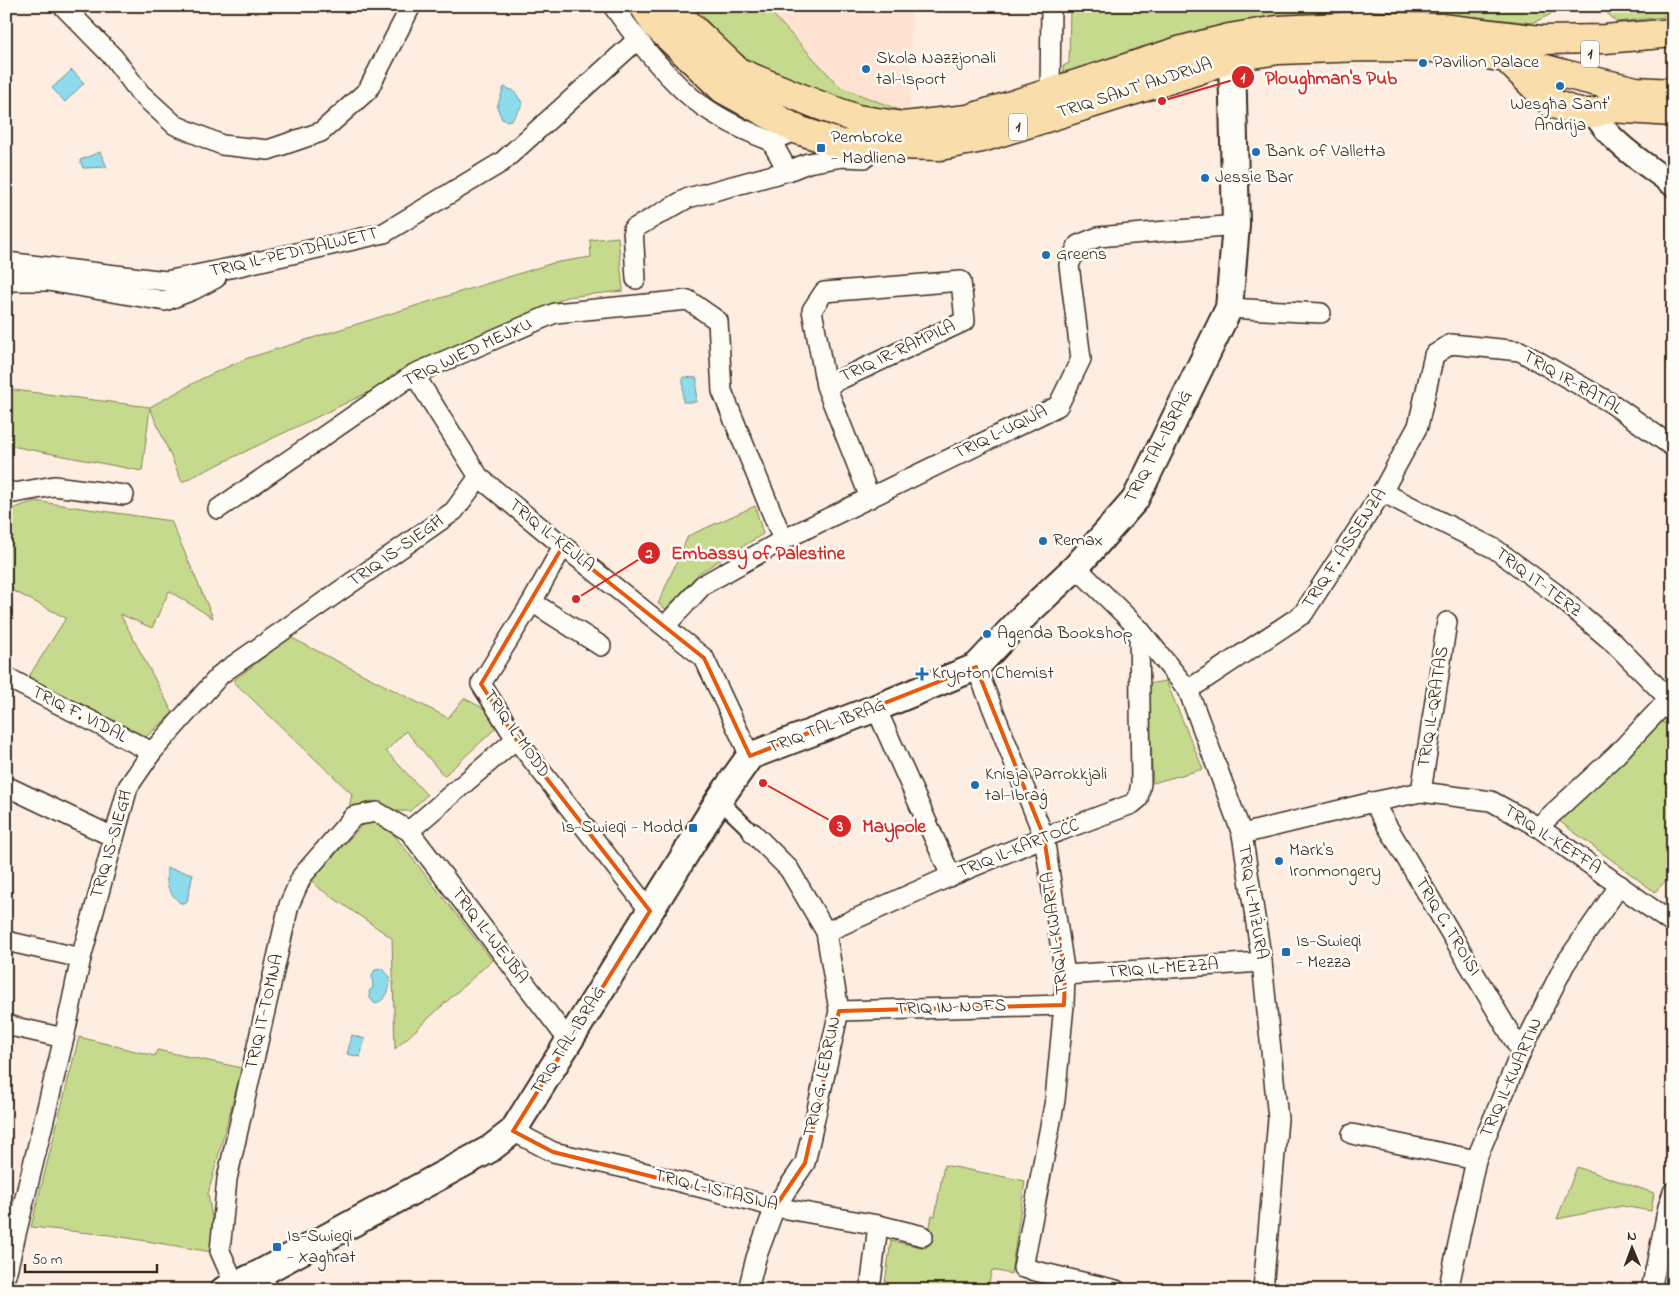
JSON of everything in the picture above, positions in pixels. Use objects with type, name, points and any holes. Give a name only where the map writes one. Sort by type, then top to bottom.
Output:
[{"type":"highway","name":"TRIQ SANT' ANDRIJA","points":[[644,6],[656,25],[723,89],[798,130],[841,144],[940,146],[982,138],[1196,71],[1232,57],[1279,50],[1374,47],[1508,47],[1541,40],[1605,39],[1673,33]]},
{"type":"highway","name":"TRIQ SANT' ANDRIJA","points":[[672,6],[676,13],[738,72],[857,119],[903,126],[968,119],[1182,50],[1229,38],[1362,16],[1441,28],[1508,47],[1564,74],[1636,91],[1673,93]]},
{"type":"highway","name":"1","points":[[1508,47],[1590,54],[1673,46]]},
{"type":"highway","points":[[1508,47],[1547,99],[1557,105],[1578,113],[1611,108],[1673,112]]},
{"type":"main road","name":"TRIQ TAL-IBRAĠ","points":[[247,1285],[490,1148],[513,1131],[720,800],[750,756],[876,708],[976,667],[1026,614],[1076,567],[1135,500],[1229,308],[1236,225],[1232,57]]},
{"type":"street","points":[[63,6],[114,58],[140,93],[175,125],[222,145],[268,150],[320,132],[368,90],[411,6]]},
{"type":"street","points":[[613,6],[637,40],[685,92],[714,114],[771,141],[788,171]]},
{"type":"street","points":[[1050,94],[1051,6]]},
{"type":"street","name":"TRIQ IL-PEDIDALWETT","points":[[6,262],[166,281],[235,268],[384,233],[502,162],[637,40]]},
{"type":"street","points":[[1594,112],[1600,124],[1610,136],[1673,185]]},
{"type":"street","points":[[771,141],[798,130]]},
{"type":"street","points":[[636,279],[633,229],[688,198],[788,171],[808,163],[843,157],[896,158],[940,146]]},
{"type":"street","name":"TRIQ L-UQIJA","points":[[665,626],[703,585],[783,540],[1058,406],[1081,359],[1070,265],[1078,245],[1098,237],[1236,225]]},
{"type":"street","points":[[6,281],[48,281],[165,301],[193,290],[235,268]]},
{"type":"street","name":"TRIQ IR-RAMPILA","points":[[826,386],[965,321],[961,281],[824,292],[812,310],[826,386],[870,498]]},
{"type":"street","name":"TRIQ WIED MEJXU","points":[[218,509],[414,374],[555,312],[688,300],[718,321],[722,390],[783,540]]},
{"type":"street","points":[[1229,308],[1321,313]]},
{"type":"street","name":"TRIQ IR-RATAL","points":[[1434,355],[1451,344],[1520,351],[1611,403],[1673,447]]},
{"type":"street","name":"TRIQ F. ASSENZA","points":[[1188,690],[1303,614],[1382,492],[1418,426],[1434,355]]},
{"type":"street","name":"TRIQ IL-KEJLA","points":[[414,374],[479,477],[704,658],[750,756]]},
{"type":"street","name":"TRIQ IS-SIEGĦ","points":[[6,1276],[64,1038],[81,958],[128,787],[152,752],[221,674],[454,511],[479,477]]},
{"type":"street","points":[[6,490],[14,493],[54,486],[124,494]]},
{"type":"street","name":"TRIQ IT-TERZ","points":[[1382,492],[1495,549],[1555,593],[1615,644],[1671,701]]},
{"type":"street","name":"TRIQ IL-MODD","points":[[563,546],[532,602],[481,684],[516,739],[650,911]]},
{"type":"street","name":"TRIQ IL-MIŻURA","points":[[1076,567],[1139,629],[1188,690],[1242,834],[1262,962],[1278,1120],[1263,1290]]},
{"type":"street","points":[[532,602],[601,646]]},
{"type":"street","name":"TRIQ IL-QRATAS","points":[[1421,792],[1447,622]]},
{"type":"street","name":"TRIQ IL-KARTOĊĊ","points":[[826,932],[951,876],[1044,837],[1132,804],[1138,799],[1141,783],[1139,629]]},
{"type":"street","name":"TRIQ IL-KWARTA","points":[[976,667],[1044,837],[1065,975],[1055,1100],[1023,1268],[1116,1290]]},
{"type":"street","name":"TRIQ F. VIDAL","points":[[6,677],[152,752]]},
{"type":"street","points":[[1538,827],[1671,701]]},
{"type":"street","points":[[876,708],[951,876]]},
{"type":"street","points":[[409,831],[516,739]]},
{"type":"street","points":[[6,786],[113,837]]},
{"type":"street","name":"TRIQ IL-KEFFA","points":[[1242,834],[1421,792],[1491,802],[1538,827],[1673,924]]},
{"type":"street","name":"TRIQ G. LEBRUN","points":[[720,800],[789,869],[826,932],[838,1011],[805,1163],[775,1207],[756,1258],[748,1290]]},
{"type":"street","name":"TRIQ C. TROISI","points":[[1373,802],[1521,1052]]},
{"type":"street","name":"TRIQ IT-TOMNA","points":[[247,1285],[220,1251],[227,1179],[289,904],[302,876],[354,816],[377,812],[409,831]]},
{"type":"street","name":"TRIQ IL-WEJBA","points":[[409,831],[569,1041]]},
{"type":"street","name":"TRIQ IL-KWARTIN","points":[[1450,1290],[1449,1286],[1476,1160],[1521,1052],[1565,964],[1620,885]]},
{"type":"street","points":[[6,941],[81,958]]},
{"type":"street","name":"TRIQ IL-MEZZA","points":[[1065,975],[1262,962]]},
{"type":"street","name":"TRIQ IN-NOFS","points":[[838,1011],[1064,1005]]},
{"type":"street","points":[[6,1026],[64,1038]]},
{"type":"street","name":"TRIQ L-ISTASIJA","points":[[513,1131],[553,1152],[642,1172],[775,1207],[878,1225],[923,1236]]},
{"type":"street","points":[[1352,1134],[1476,1160]]},
{"type":"street","points":[[1651,1290],[1668,1207],[1673,1192]]},
{"type":"street","points":[[870,1290],[878,1225]]},
{"type":"highlighted area","points":[[563,546],[704,658],[750,756],[976,667],[1044,837],[1065,975],[1064,1005],[839,1011],[805,1163],[775,1207],[553,1152],[513,1131],[650,911],[516,739],[481,684]]},
{"type":"shaded area","name":"Skola Nazzjonali tal-Isport","points":[[762,6],[911,6],[911,98],[907,113],[840,87]]},
{"type":"green space","points":[[693,6],[765,6],[840,87],[907,113],[853,106],[790,89],[734,49]]},
{"type":"green space","points":[[1347,6],[1346,18],[1205,32],[1138,48],[1064,76],[1063,66],[1069,63],[1070,7]]},
{"type":"green space","points":[[1439,6],[1551,6],[1551,14],[1533,23],[1439,13]]},
{"type":"green space","points":[[1599,6],[1673,6],[1673,16],[1617,22]]},
{"type":"green space","points":[[618,237],[623,291],[566,297],[182,482],[150,408],[142,471],[6,445],[6,389],[150,407],[203,378],[245,359],[553,263],[591,257],[590,240]]},
{"type":"green space","points":[[34,501],[171,521],[213,618],[169,591],[152,628],[120,614],[173,713],[146,737],[28,678],[66,618],[6,587],[6,513]]},
{"type":"green space","points":[[755,506],[763,534],[699,573],[666,609],[658,604],[688,536]]},
{"type":"green space","points":[[290,637],[448,718],[464,698],[490,712],[495,729],[444,776],[406,731],[386,751],[427,795],[410,811],[396,811],[372,801],[349,808],[352,794],[233,681]]},
{"type":"green space","points":[[1166,681],[1203,769],[1153,783],[1147,684]]},
{"type":"green space","points":[[1660,722],[1673,725],[1673,873],[1655,892],[1559,821],[1622,762]]},
{"type":"green space","points":[[367,820],[388,827],[492,960],[395,1049],[392,938],[316,886],[312,879]]},
{"type":"green space","points":[[79,1037],[155,1056],[157,1050],[242,1068],[208,1194],[218,1253],[110,1235],[31,1227]]},
{"type":"green space","points":[[944,1165],[1025,1181],[1011,1274],[992,1270],[987,1290],[884,1290],[891,1241],[926,1248],[932,1215],[935,1216]]},
{"type":"green space","points":[[1577,1167],[1654,1193],[1651,1211],[1622,1206],[1557,1219]]},
{"type":"water","points":[[72,70],[84,83],[65,102],[52,88]]},
{"type":"water","points":[[504,87],[514,91],[523,104],[513,119],[507,121],[502,119],[497,107]]},
{"type":"water","points":[[100,152],[107,167],[83,168],[80,160]]},
{"type":"water","points":[[683,377],[697,378],[696,402],[683,402]]},
{"type":"water","points":[[167,868],[193,874],[187,901],[184,903],[180,903],[170,891],[167,884]]},
{"type":"water","points":[[383,969],[390,977],[389,990],[383,999],[375,1004],[370,998],[369,991],[373,988],[372,975],[375,970]]},
{"type":"water","points":[[352,1035],[365,1039],[360,1057],[347,1054]]},
{"type":"place","name":"Pavilion Palace","points":[[1423,63]]},
{"type":"place","name":"Skola Nazzjonali tal-Isport","points":[[866,69]]},
{"type":"place","name":"Wesgħa Sant' Andrija","points":[[1560,86]]},
{"type":"place","name":"Ploughman's Pub","points":[[1162,101]]},
{"type":"place","name":"Pembroke - Madliena","points":[[821,148]]},
{"type":"place","name":"Bank of Valletta","points":[[1256,152]]},
{"type":"place","name":"Jessie Bar","points":[[1205,178]]},
{"type":"place","name":"Greens","points":[[1046,255]]},
{"type":"place","name":"Remax","points":[[1043,541]]},
{"type":"place","name":"Embassy of Palestine","points":[[576,599]]},
{"type":"place","name":"Agenda Bookshop","points":[[987,634]]},
{"type":"place","name":"Krypton Chemist","points":[[922,674]]},
{"type":"place","name":"Maypole","points":[[763,783]]},
{"type":"place","name":"Knisja Parrokkjali tal-Ibraġ","points":[[975,785]]},
{"type":"place","name":"Is-Swieqi - Modd","points":[[693,828]]},
{"type":"place","name":"Mark's Ironmongery","points":[[1279,861]]},
{"type":"place","name":"Is-Swieqi - Mezza","points":[[1286,952]]},
{"type":"place","name":"Is-Swieqi - Xagħrat","points":[[277,1247]]}]
